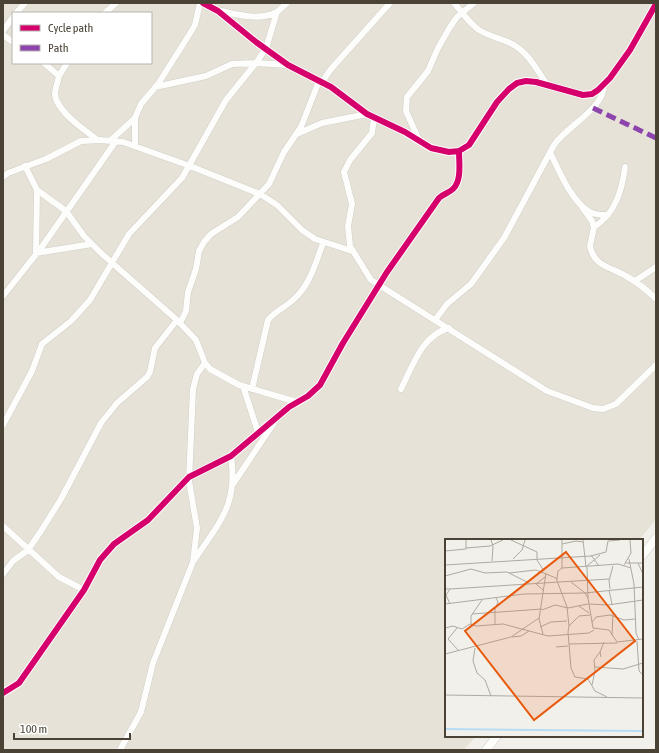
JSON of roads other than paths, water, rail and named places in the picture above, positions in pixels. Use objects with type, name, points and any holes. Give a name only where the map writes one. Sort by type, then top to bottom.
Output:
[{"type":"street","points":[[17,12],[25,3]]},
{"type":"street","points":[[106,12],[116,3]]},
{"type":"street","points":[[135,146],[136,118],[141,104],[155,87],[192,31],[200,3]]},
{"type":"street","points":[[203,3],[218,11],[256,42],[288,65],[336,90],[367,114],[436,149],[449,152],[459,151],[469,145],[489,113],[513,86],[526,81],[588,95],[595,92],[604,84],[630,50],[656,4]]},
{"type":"street","points":[[218,11],[258,18],[268,17],[277,12],[286,3]]},
{"type":"street","points":[[3,574],[13,561],[28,550],[55,510],[102,423],[125,395],[147,377],[150,372],[155,348],[186,311],[188,292],[196,268],[199,251],[204,242],[211,234],[238,217],[272,179],[284,152],[297,134],[321,82],[390,3]]},
{"type":"street","points":[[454,3],[479,30],[509,42],[522,50],[532,60],[547,85]]},
{"type":"street","points":[[419,140],[406,111],[407,97],[424,77],[443,37],[462,12],[474,3]]},
{"type":"street","points":[[3,425],[32,371],[42,344],[81,311],[138,223],[163,200],[190,166],[220,110],[266,48],[277,12]]},
{"type":"street","points":[[3,30],[12,18]]},
{"type":"street","points":[[3,35],[12,41]]},
{"type":"street","points":[[155,87],[206,76],[232,64],[256,63],[288,65]]},
{"type":"street","points":[[45,64],[59,76]]},
{"type":"street","points":[[65,64],[59,76],[55,95],[59,105],[79,126],[98,140]]},
{"type":"street","points":[[435,320],[447,304],[471,284],[504,238],[550,152],[563,134],[599,101],[604,94],[604,84]]},
{"type":"street","points":[[297,134],[322,123],[367,114]]},
{"type":"street","points":[[3,296],[36,253],[114,141],[136,118]]},
{"type":"street","points":[[374,118],[372,133],[350,160],[344,172],[352,204],[348,226],[352,251],[368,276],[547,391],[593,408],[603,409],[616,404],[656,364]]},
{"type":"street","points":[[5,174],[46,159],[81,141],[114,141],[135,146],[260,194],[285,211],[308,235],[323,243],[352,251]]},
{"type":"street","points":[[3,693],[19,683],[84,590],[96,566],[106,552],[122,537],[148,520],[189,477],[230,456],[280,414],[312,392],[323,381],[334,357],[379,284],[438,200],[452,190],[456,185],[459,175],[459,151]]},
{"type":"street","points":[[550,152],[567,186],[592,221],[594,227],[590,246],[596,261],[606,268],[618,271],[635,281],[656,299]]},
{"type":"street","points":[[25,166],[37,190],[36,253]]},
{"type":"street","points":[[594,227],[608,216],[617,202],[623,182],[625,167]]},
{"type":"street","points":[[37,190],[66,211],[92,244],[178,321],[196,340],[205,363],[213,371],[243,386],[297,402]]},
{"type":"street","points":[[582,207],[593,214],[608,216]]},
{"type":"street","points":[[252,389],[268,320],[275,312],[295,298],[313,270],[323,243]]},
{"type":"street","points":[[36,253],[92,244]]},
{"type":"street","points":[[635,281],[656,267]]},
{"type":"street","points":[[3,287],[14,281]]},
{"type":"street","points":[[401,389],[429,338],[438,331],[448,328]]},
{"type":"street","points":[[193,562],[197,528],[189,477],[193,384],[197,374],[205,363]]},
{"type":"street","points":[[243,386],[258,432]]},
{"type":"street","points":[[232,485],[280,414]]},
{"type":"street","points":[[120,750],[141,712],[153,663],[193,562],[224,516],[233,475],[230,456]]},
{"type":"street","points":[[3,526],[59,577],[84,590]]},
{"type":"street","points":[[643,555],[656,538]]},
{"type":"street","points":[[486,750],[496,737]]}]
